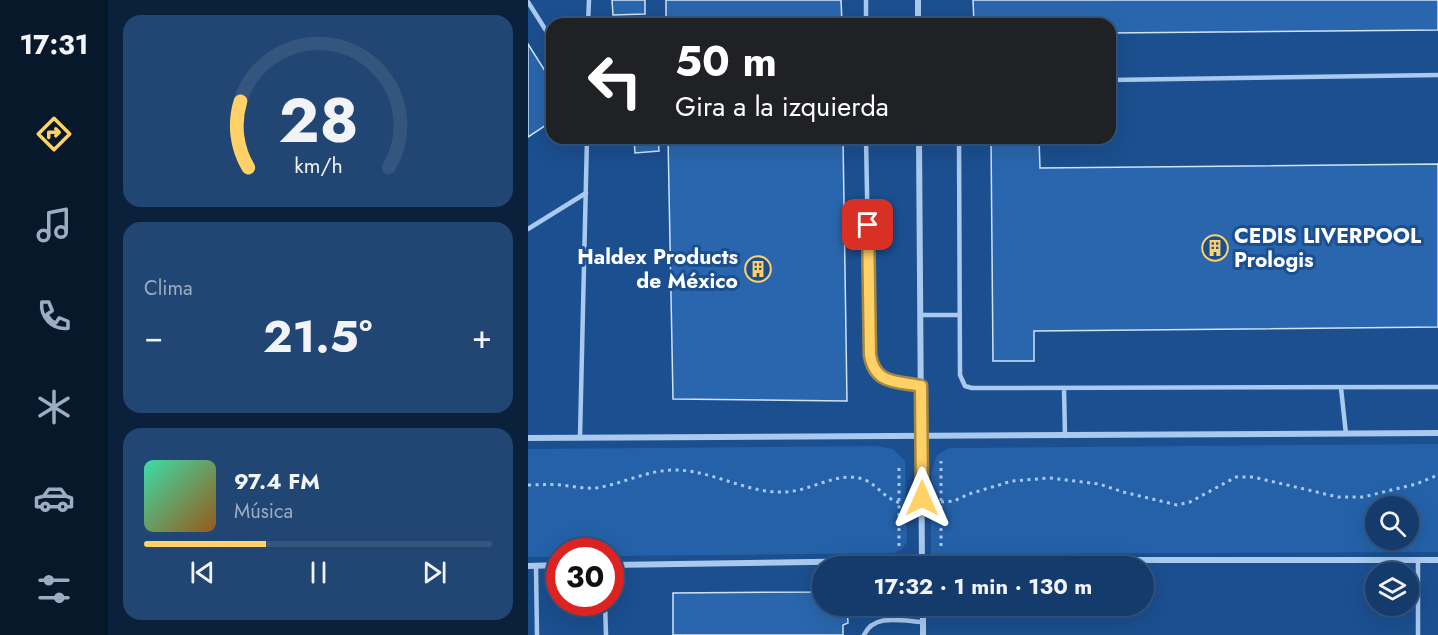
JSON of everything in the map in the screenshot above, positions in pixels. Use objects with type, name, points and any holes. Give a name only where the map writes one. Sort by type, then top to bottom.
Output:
[{"type":"street","points":[[918,0],[918,18]]},
{"type":"street","points":[[919,144],[922,556]]},
{"type":"street","points":[[528,438],[1438,433]]},
{"type":"street","points":[[1154,563],[1438,561]]},
{"type":"street","points":[[624,565],[812,564]]},
{"type":"street","points":[[528,566],[546,566]]},
{"type":"street","points":[[923,616],[923,635]]},
{"type":"lane","points":[[866,0],[866,18]]},
{"type":"lane","points":[[588,1],[588,18]]},
{"type":"lane","points":[[528,2],[546,30]]},
{"type":"lane","points":[[1116,80],[1438,75]]},
{"type":"lane","points":[[580,437],[587,144]]},
{"type":"lane","points":[[866,144],[872,368],[878,375],[888,380],[921,386]]},
{"type":"lane","points":[[959,144],[960,375],[965,386],[972,388],[1438,387]]},
{"type":"lane","points":[[528,229],[586,193]]},
{"type":"lane","points":[[921,315],[959,315]]},
{"type":"lane","points":[[1064,388],[1065,436]]},
{"type":"lane","points":[[1341,388],[1346,434]]},
{"type":"lane","points":[[1418,561],[1418,635]]},
{"type":"lane","points":[[536,566],[537,635]]},
{"type":"lane","points":[[528,615],[537,615]]},
{"type":"lane","points":[[605,616],[606,635]]},
{"type":"lane","points":[[864,635],[870,624],[880,620],[923,622]]},
{"type":"path","points":[[941,546],[942,461]]},
{"type":"path","points":[[899,465],[901,503],[899,546]]},
{"type":"path","points":[[528,485],[594,488],[649,472],[672,470],[696,473],[763,490],[784,492],[842,477],[859,478],[873,483],[891,501],[901,503]]},
{"type":"path","points":[[941,502],[954,501],[1012,481],[1050,478],[1099,483],[1123,492],[1177,505],[1190,502],[1236,477],[1253,477],[1338,497],[1363,497],[1416,484],[1438,475]]},
{"type":"shaded area","points":[[1438,444],[1438,552],[931,554],[931,473],[937,455],[949,448]]},
{"type":"shaded area","points":[[876,446],[893,449],[905,461],[907,542],[902,549],[894,553],[624,556],[624,538],[546,538],[546,557],[528,557],[528,449]]},
{"type":"building","points":[[612,0],[645,0],[645,14],[613,15]]},
{"type":"building","points":[[666,0],[841,0],[842,18],[666,18]]},
{"type":"building","points":[[973,0],[1438,0],[1438,30],[1116,33],[1116,18],[974,18]]},
{"type":"building","points":[[528,44],[546,72],[546,125],[528,137]]},
{"type":"building","points":[[634,144],[658,144],[659,151],[635,153]]},
{"type":"building","name":"Haldex Products de México","points":[[668,144],[843,144],[847,401],[673,399]]},
{"type":"building","name":"CEDIS LIVERPOOL Prologis","points":[[991,144],[1039,144],[1040,168],[1438,164],[1438,327],[1034,331],[1034,361],[993,361]]},
{"type":"building","points":[[812,590],[812,616],[848,616],[848,623],[843,625],[843,635],[673,635],[673,593]]},
{"type":"place","name":"CEDIS LIVERPOOL Prologis","points":[[1215,248]]},
{"type":"place","name":"Haldex Products de México","points":[[758,269]]},
{"type":"route","points":[[868,225],[872,368],[878,375],[888,380],[921,386],[922,498]]}]
